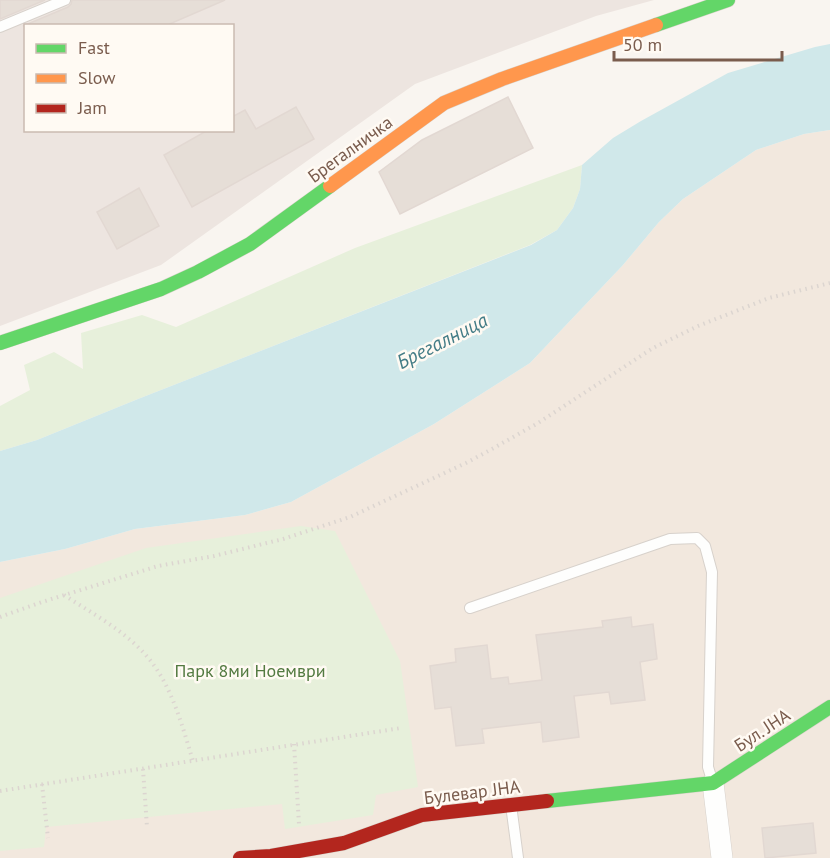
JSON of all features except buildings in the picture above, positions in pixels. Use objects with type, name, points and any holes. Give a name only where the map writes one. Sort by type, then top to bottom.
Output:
[{"type":"street","name":"Брегалничка","points":[[0,343],[161,289],[250,244],[444,103],[591,46],[728,0]]},
{"type":"street","name":"Бул. ЈНА","points":[[713,783],[830,707]]},
{"type":"street","name":"Булевар ЈНА","points":[[240,858],[271,856],[303,848],[344,843],[422,815],[713,783]]},
{"type":"street","points":[[713,783],[722,858]]},
{"type":"lane","points":[[0,27],[65,0]]},
{"type":"lane","points":[[470,608],[670,539],[697,538],[705,546],[712,572],[708,767],[713,783]]},
{"type":"lane","points":[[512,805],[518,858]]},
{"type":"path","points":[[0,617],[158,566],[214,556],[283,539],[350,517],[492,449],[538,423],[653,348],[698,326],[769,298],[830,283]]},
{"type":"path","points":[[64,595],[116,628],[141,649],[154,665],[168,689],[193,761]]},
{"type":"path","points":[[0,791],[401,728]]},
{"type":"path","points":[[294,744],[303,848]]},
{"type":"path","points":[[143,769],[147,826]]},
{"type":"path","points":[[42,784],[48,837]]},
{"type":"shaded area","points":[[0,0],[654,0],[596,16],[415,84],[161,265],[0,326]]},
{"type":"shaded area","points":[[830,130],[830,858],[0,858],[0,562],[65,549],[135,529],[245,515],[291,502],[434,424],[530,363],[623,265],[659,222],[683,199],[756,150],[804,134]]},
{"type":"green space","points":[[582,165],[580,189],[573,208],[557,230],[530,245],[37,440],[0,451],[0,406],[30,390],[24,365],[54,352],[83,369],[81,333],[142,315],[176,327],[355,248]]},
{"type":"green space","name":"Парк 8ми Ноември","points":[[301,526],[335,531],[400,661],[418,787],[376,795],[373,815],[285,829],[282,804],[46,827],[44,847],[0,851],[0,598],[146,548]]},
{"type":"water","name":"Брегалница","points":[[830,44],[830,130],[804,134],[756,150],[683,199],[659,222],[623,265],[530,363],[434,424],[291,502],[245,515],[135,529],[65,549],[0,562],[0,451],[37,440],[531,245],[557,230],[573,208],[580,189],[582,165],[613,138],[728,73]]},
{"type":"traffic: fast","points":[[656,25],[728,0]]},
{"type":"traffic: fast","points":[[0,343],[161,289],[198,272],[250,244],[330,186]]},
{"type":"traffic: fast","points":[[547,801],[713,783],[830,707]]},
{"type":"traffic: slow","points":[[330,186],[444,103],[502,79],[656,25]]},
{"type":"traffic: jam","points":[[240,858],[271,856],[344,843],[422,815],[547,801]]}]
